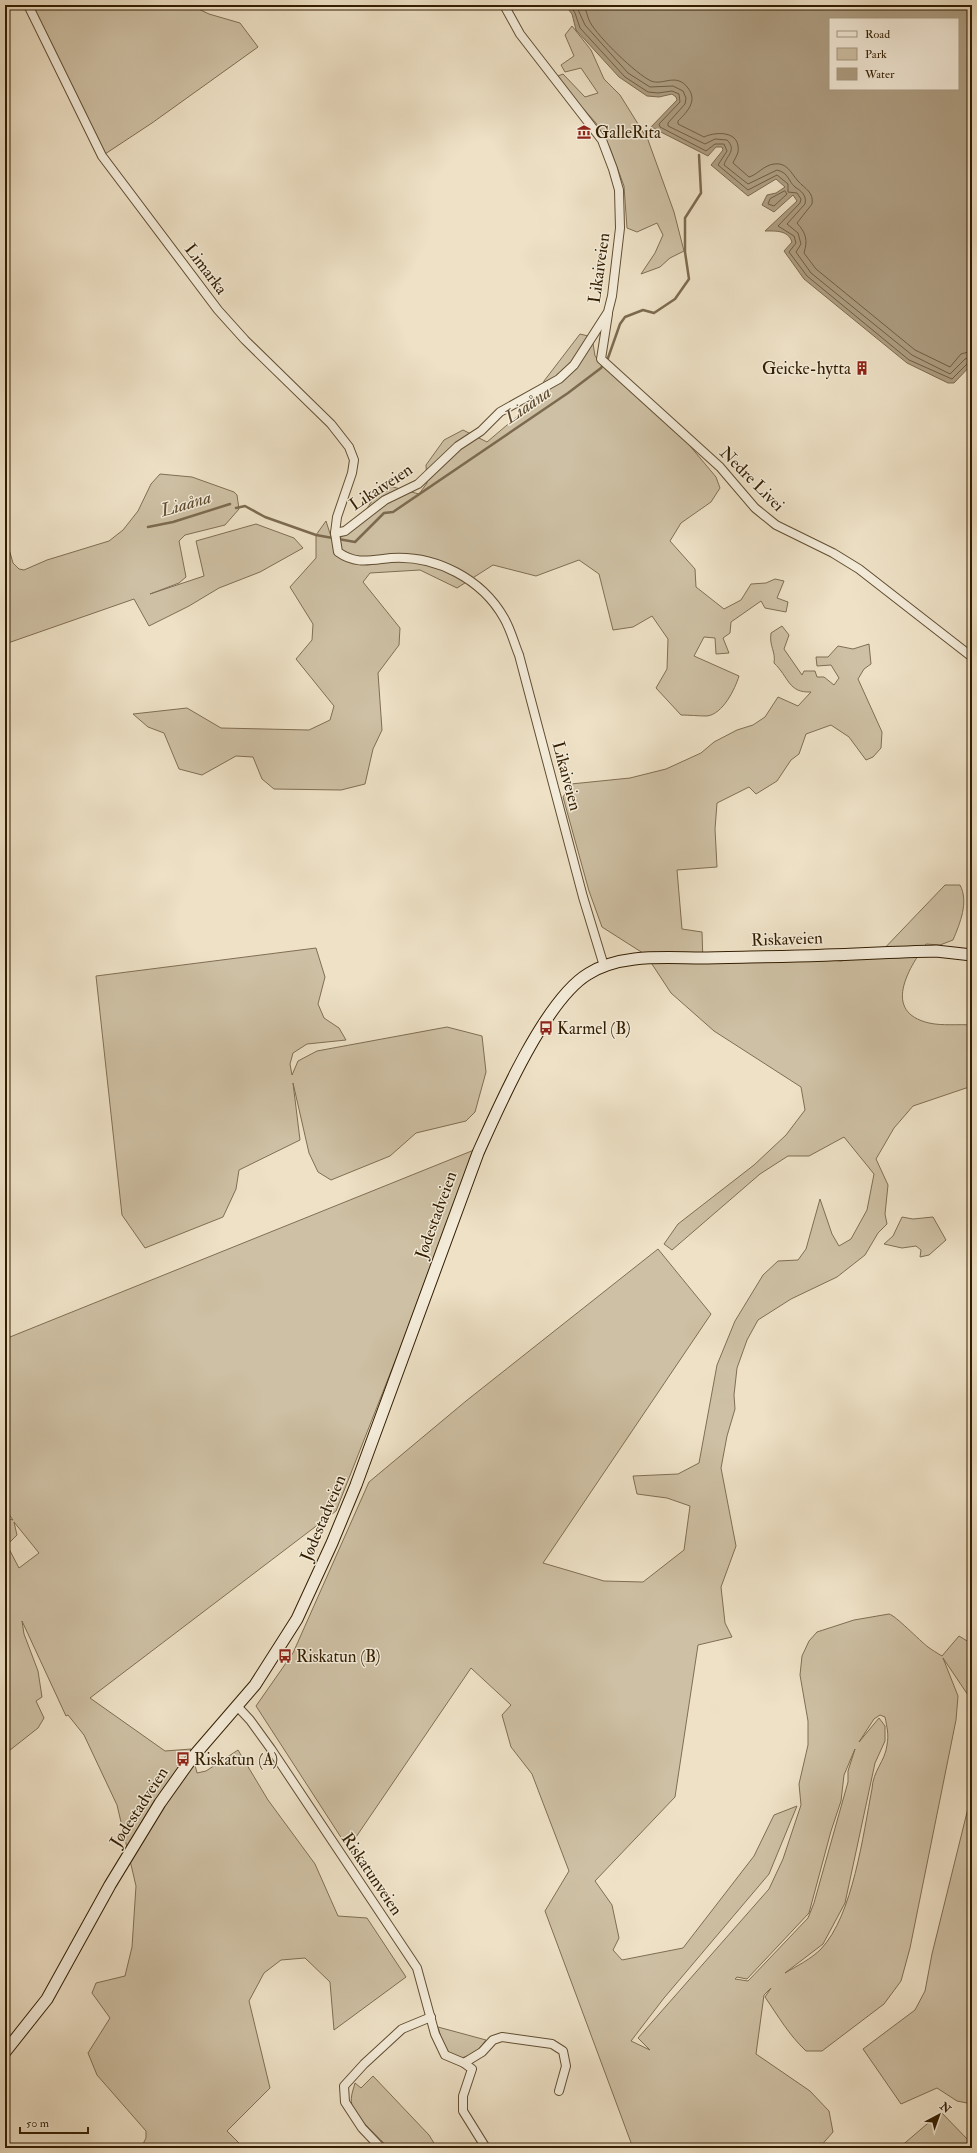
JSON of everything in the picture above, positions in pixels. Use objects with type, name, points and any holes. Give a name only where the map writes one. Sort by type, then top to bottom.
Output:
[{"type":"main road","name":"Riskaveien","points":[[604,966],[653,958],[936,951],[972,955]]},
{"type":"main road","name":"Jødestadveien","points":[[5,2052],[47,1999],[110,1885],[160,1803],[192,1758],[255,1685],[297,1619],[332,1544],[374,1438],[471,1169],[495,1114],[533,1042],[553,1011],[581,979],[604,966]]},
{"type":"street","name":"Limarka","points":[[28,5],[102,156],[218,310],[245,340],[331,424],[349,447],[354,460],[352,473],[337,517],[335,533]]},
{"type":"street","name":"Likaiveien","points":[[504,5],[520,34],[531,50],[557,84],[584,114],[602,140],[613,169],[619,190],[620,228],[612,296],[608,312],[574,365],[559,379],[500,412],[481,431],[458,446],[418,484],[385,500],[345,531],[335,533],[338,552],[353,561],[412,558],[437,564],[461,575],[477,584],[503,617],[512,635],[519,656],[583,897],[604,966]]},
{"type":"street","name":"Nedre Livei","points":[[608,312],[601,359],[720,467],[754,508],[776,525],[833,553],[859,569],[972,657]]},
{"type":"street","name":"Riskatunveien","points":[[237,1706],[250,1720],[400,1940],[417,1968],[435,2034],[445,2055],[464,2063]]},
{"type":"street","points":[[381,2148],[362,2128],[345,2102],[344,2086],[364,2064],[402,2029],[431,2018]]},
{"type":"street","points":[[486,2148],[463,2111],[463,2096],[472,2069],[464,2063],[482,2052],[493,2040],[502,2037],[552,2044],[563,2050],[566,2066],[559,2091]]},
{"type":"green space","points":[[28,5],[190,5],[209,14],[240,23],[258,47],[152,123],[102,156]]},
{"type":"green space","points":[[572,26],[591,50],[604,79],[620,95],[648,140],[674,212],[684,251],[670,258],[660,267],[641,274],[655,253],[663,235],[657,223],[637,232],[627,228],[624,186],[610,148],[596,123],[555,77],[563,74],[585,97],[598,93],[581,68],[565,72],[561,65],[574,56],[565,35]]},
{"type":"green space","points":[[580,334],[592,337],[595,356],[603,366],[685,440],[716,477],[720,488],[711,502],[681,523],[670,541],[695,569],[696,587],[724,609],[741,600],[751,584],[766,583],[775,579],[784,581],[777,598],[788,602],[786,612],[765,608],[761,601],[731,622],[730,633],[723,638],[729,653],[716,654],[715,638],[704,637],[694,656],[739,676],[735,687],[723,706],[718,711],[707,716],[681,715],[656,688],[667,669],[668,639],[652,616],[633,627],[613,630],[599,574],[579,560],[536,576],[493,565],[457,588],[420,570],[370,573],[363,582],[400,628],[399,645],[378,673],[382,730],[373,749],[365,784],[341,790],[274,789],[262,779],[253,757],[236,756],[202,775],[179,769],[164,733],[148,727],[133,714],[187,708],[221,728],[309,730],[330,720],[334,706],[296,659],[312,640],[313,624],[290,587],[316,558],[316,535],[326,521],[333,543],[342,537],[356,523],[382,484],[419,494],[427,483],[426,465],[444,440],[463,430],[487,442],[540,397],[544,381]]},
{"type":"green space","points":[[160,474],[192,477],[234,492],[237,495],[239,509],[225,525],[185,535],[179,541],[186,577],[179,583],[150,594],[204,576],[196,541],[256,524],[294,538],[303,548],[260,572],[219,588],[189,606],[149,626],[134,599],[5,644],[5,535],[13,563],[19,569],[24,570],[47,560],[109,541],[123,530],[138,511],[151,484]]},
{"type":"green space","points":[[782,626],[789,635],[784,649],[802,675],[804,671],[815,671],[817,677],[824,677],[834,685],[839,678],[831,665],[817,666],[816,657],[828,657],[838,646],[853,649],[869,644],[871,664],[864,669],[858,679],[882,732],[881,748],[873,757],[866,760],[849,737],[831,725],[806,734],[799,754],[791,760],[777,781],[756,794],[749,787],[717,803],[715,829],[717,867],[677,870],[682,929],[702,932],[703,963],[807,958],[841,961],[879,954],[945,885],[960,885],[963,892],[964,905],[961,920],[953,940],[940,945],[926,944],[912,965],[907,977],[903,989],[903,1000],[906,1010],[915,1017],[929,1023],[972,1025],[972,1086],[913,1106],[894,1128],[876,1159],[888,1185],[885,1214],[887,1224],[878,1233],[865,1255],[837,1277],[791,1299],[758,1320],[747,1340],[737,1368],[734,1395],[735,1409],[727,1436],[721,1468],[736,1546],[721,1587],[725,1623],[732,1637],[698,1645],[675,1797],[595,1881],[612,1905],[619,1938],[613,1950],[622,1960],[683,1948],[754,1856],[774,1815],[797,1806],[769,1874],[664,1998],[631,2041],[650,2050],[638,2038],[769,1889],[783,1859],[801,1805],[799,1784],[808,1745],[808,1721],[800,1675],[802,1656],[809,1641],[817,1632],[854,1620],[889,1614],[928,1647],[942,1656],[959,1636],[972,1644],[972,1701],[943,1658],[958,1696],[956,1720],[910,1948],[901,1981],[884,2004],[822,2051],[806,2051],[789,2032],[765,1997],[771,1988],[764,1995],[756,2054],[810,2091],[829,2111],[833,2132],[819,2148],[633,2148],[545,1911],[569,1871],[532,1774],[511,1747],[502,1715],[511,1705],[471,1668],[354,1840],[344,1842],[256,1706],[293,1653],[369,1482],[466,1401],[658,1249],[711,1314],[543,1563],[604,1581],[643,1582],[684,1550],[690,1506],[667,1498],[637,1494],[633,1476],[678,1474],[699,1463],[717,1365],[735,1321],[763,1275],[778,1261],[798,1260],[806,1249],[820,1199],[832,1234],[839,1246],[851,1239],[867,1210],[874,1174],[844,1137],[809,1156],[788,1156],[760,1174],[672,1250],[664,1244],[678,1224],[754,1165],[786,1135],[805,1110],[801,1087],[714,1031],[671,993],[646,955],[602,927],[589,891],[563,797],[571,784],[630,778],[666,769],[701,753],[714,742],[737,730],[753,725],[765,717],[778,697],[798,706],[811,692],[803,692],[793,687],[774,663],[771,633]],"holes":[[[880,1715],[885,1717],[888,1741],[886,1751],[874,1776],[860,1851],[849,1896],[832,1934],[821,1949],[785,1973],[823,1944],[845,1903],[875,1763],[885,1741],[885,1726],[879,1718],[859,1742],[874,1719]],[[855,1749],[848,1771],[848,1782],[814,1903],[808,1918],[748,1981],[735,1979],[737,1977],[747,1979],[809,1913],[831,1831],[841,1801],[844,1775]]]},
{"type":"green space","points":[[316,948],[325,977],[318,1004],[324,1018],[339,1028],[346,1040],[307,1044],[293,1053],[290,1064],[292,1075],[298,1061],[317,1051],[447,1027],[482,1036],[486,1072],[475,1112],[466,1121],[416,1133],[390,1156],[331,1180],[318,1172],[309,1153],[293,1083],[300,1140],[239,1170],[236,1189],[223,1217],[145,1248],[122,1215],[96,976]]},
{"type":"green space","points":[[479,1148],[336,1511],[90,1698],[165,1751],[191,1749],[197,1773],[206,1771],[238,1750],[268,1800],[315,1864],[338,1916],[367,1918],[406,1977],[334,2030],[330,1982],[305,1958],[281,1960],[264,1973],[249,2001],[270,2088],[227,2131],[244,2148],[141,2148],[146,2138],[146,2131],[97,2075],[88,2053],[110,2018],[92,1993],[96,1983],[125,1976],[132,1947],[136,1886],[117,1805],[84,1735],[68,1715],[66,1716],[22,1621],[24,1634],[38,1671],[42,1697],[36,1701],[44,1718],[38,1728],[5,1754],[5,1518],[13,1520],[5,1509],[5,1339]],"holes":[[[14,1522],[39,1553],[19,1568],[7,1545],[17,1535]]]},
{"type":"green space","points":[[902,1217],[913,1219],[933,1217],[946,1240],[929,1255],[920,1257],[921,1250],[916,1246],[902,1248],[884,1244],[893,1236]]},
{"type":"green space","points":[[972,1792],[972,2104],[957,2101],[937,2088],[901,2104],[863,2049],[915,2010],[925,1991],[932,1954]]},
{"type":"green space","points":[[438,2027],[486,2040],[475,2054],[461,2058],[448,2052],[444,2048]]},
{"type":"green space","points":[[373,2076],[429,2135],[437,2148],[400,2148],[398,2146],[395,2148],[389,2148],[364,2123],[353,2108],[351,2101],[352,2095],[355,2083],[361,2088]]},
{"type":"green space","points":[[941,2112],[970,2142],[972,2148],[899,2148]]},
{"type":"water","points":[[565,5],[972,5],[972,364],[954,383],[948,383],[907,363],[804,279],[784,251],[792,242],[788,235],[781,232],[765,231],[797,201],[793,195],[774,212],[762,205],[767,195],[776,193],[785,187],[776,179],[748,196],[711,165],[723,150],[722,147],[716,147],[708,156],[651,127],[677,100],[676,97],[672,94],[659,97],[647,96],[619,77],[576,30],[572,14]]},
{"type":"waterway","name":"Liaåna","points":[[236,508],[245,506],[265,517],[316,535],[355,542],[384,513],[393,512],[568,393],[601,368],[608,358],[620,324],[625,317],[643,310],[654,313],[675,299],[689,279],[685,252],[685,218],[701,193],[699,155]]},
{"type":"waterway","name":"Liaåna","points":[[148,527],[173,522],[230,504]]},
{"type":"place","name":"GalleRita","points":[[584,132]]},
{"type":"place","name":"Geicke-hytta","points":[[862,368]]},
{"type":"place","name":"Karmel (B)","points":[[546,1028]]},
{"type":"place","name":"Riskatun (B)","points":[[285,1656]]},
{"type":"place","name":"Riskatun (A)","points":[[183,1759]]}]
